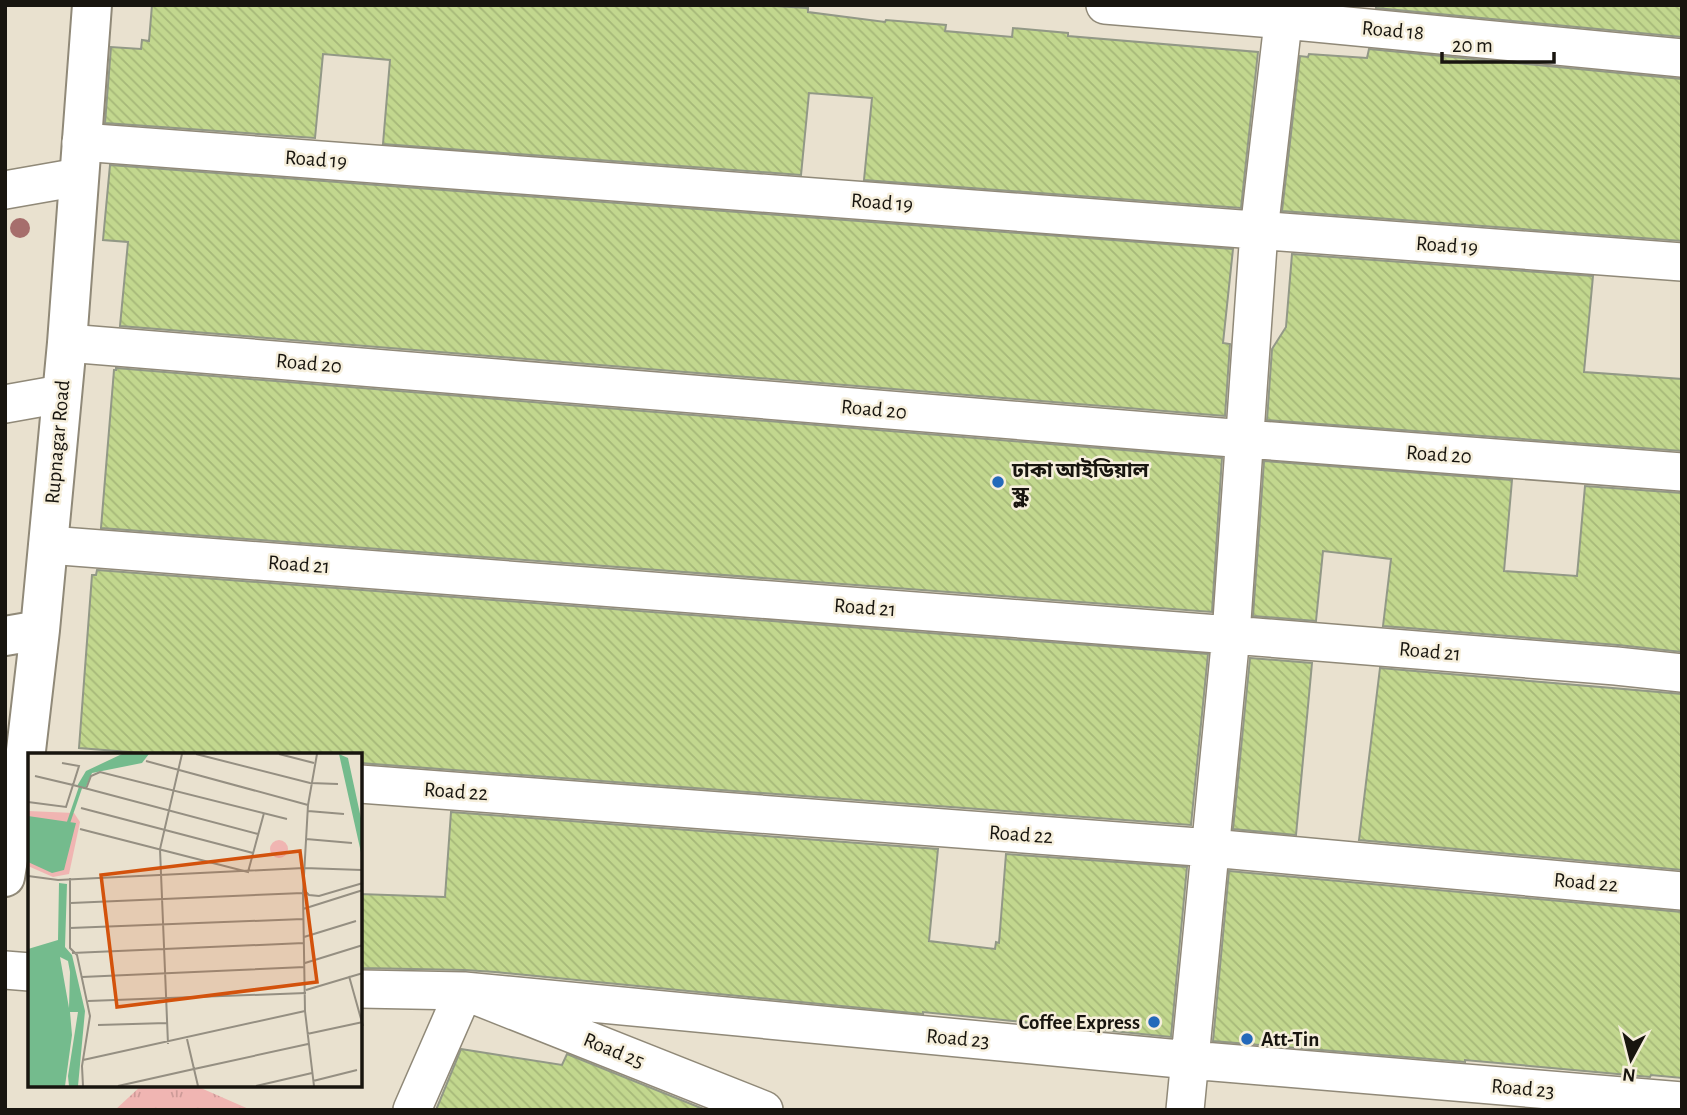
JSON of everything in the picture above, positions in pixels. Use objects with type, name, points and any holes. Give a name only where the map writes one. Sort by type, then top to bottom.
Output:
[{"type":"street","name":"Rupnagar Road","points":[[5,877],[20,770],[23,633],[48,545],[92,5]]},
{"type":"street","name":"Road 18","points":[[1105,5],[1284,13],[1682,58]]},
{"type":"street","points":[[1185,1110],[1230,635],[1259,231],[1284,13]]},
{"type":"street","name":"Road 19","points":[[5,190],[80,159],[1259,231],[1682,262]]},
{"type":"street","name":"Road 20","points":[[66,343],[1682,472]]},
{"type":"street","points":[[5,404],[61,394]]},
{"type":"street","name":"Road 21","points":[[48,545],[1230,635],[1682,673]]},
{"type":"street","name":"Road 22","points":[[362,784],[1211,848],[1682,891]]},
{"type":"street","points":[[5,970],[28,972]]},
{"type":"street","name":"Road 23","points":[[362,989],[464,991],[1191,1060],[1682,1101]]},
{"type":"street","points":[[412,1110],[464,991]]},
{"type":"street","name":"Road 25","points":[[464,991],[764,1110]]},
{"type":"green space","points":[[140,1087],[199,1087],[251,1110],[115,1110]]},
{"type":"building","points":[[152,5],[757,5],[808,8],[808,12],[885,22],[946,25],[945,31],[1012,37],[1013,28],[1068,33],[1068,36],[1258,52],[1241,208],[864,180],[872,98],[809,93],[801,175],[383,144],[390,60],[323,54],[315,138],[105,123],[111,47],[141,49],[142,40],[149,41]]},
{"type":"building","points":[[1376,5],[1682,5],[1682,37],[1376,8]]},
{"type":"building","points":[[1369,49],[1682,79],[1682,241],[1282,211],[1300,56],[1308,57],[1309,54],[1367,58]]},
{"type":"building","points":[[110,165],[1233,249],[1223,343],[1230,344],[1225,416],[120,326],[128,242],[103,240]]},
{"type":"building","points":[[1292,254],[1593,276],[1584,372],[1682,379],[1682,451],[1267,420],[1272,349],[1286,327]]},
{"type":"building","points":[[116,368],[1222,458],[1212,612],[101,528]]},
{"type":"building","points":[[1264,461],[1512,480],[1504,571],[1577,576],[1585,486],[1682,493],[1682,652],[1383,626],[1391,559],[1323,551],[1316,621],[1253,616]]},
{"type":"building","points":[[97,570],[1208,654],[1191,825],[362,763],[362,753],[142,753],[79,748],[92,575],[96,575]]},
{"type":"building","points":[[1250,658],[1312,663],[1296,835],[1233,829]]},
{"type":"building","points":[[1380,668],[1682,694],[1682,870],[1359,840]]},
{"type":"building","points":[[451,812],[938,849],[929,941],[995,949],[996,942],[999,943],[1006,854],[1187,867],[1171,1037],[495,972],[362,968],[362,894],[445,897]]},
{"type":"building","points":[[1229,871],[1682,912],[1682,1078],[1213,1041]]},
{"type":"building","points":[[461,1049],[562,1065],[567,1054],[706,1110],[436,1110]]},
{"type":"place","name":"ঢাকা আইডিয়াল স্কুল","points":[[998,482]]},
{"type":"place","name":"Coffee Express","points":[[1154,1022]]},
{"type":"place","name":"Att-Tin","points":[[1247,1039]]}]
